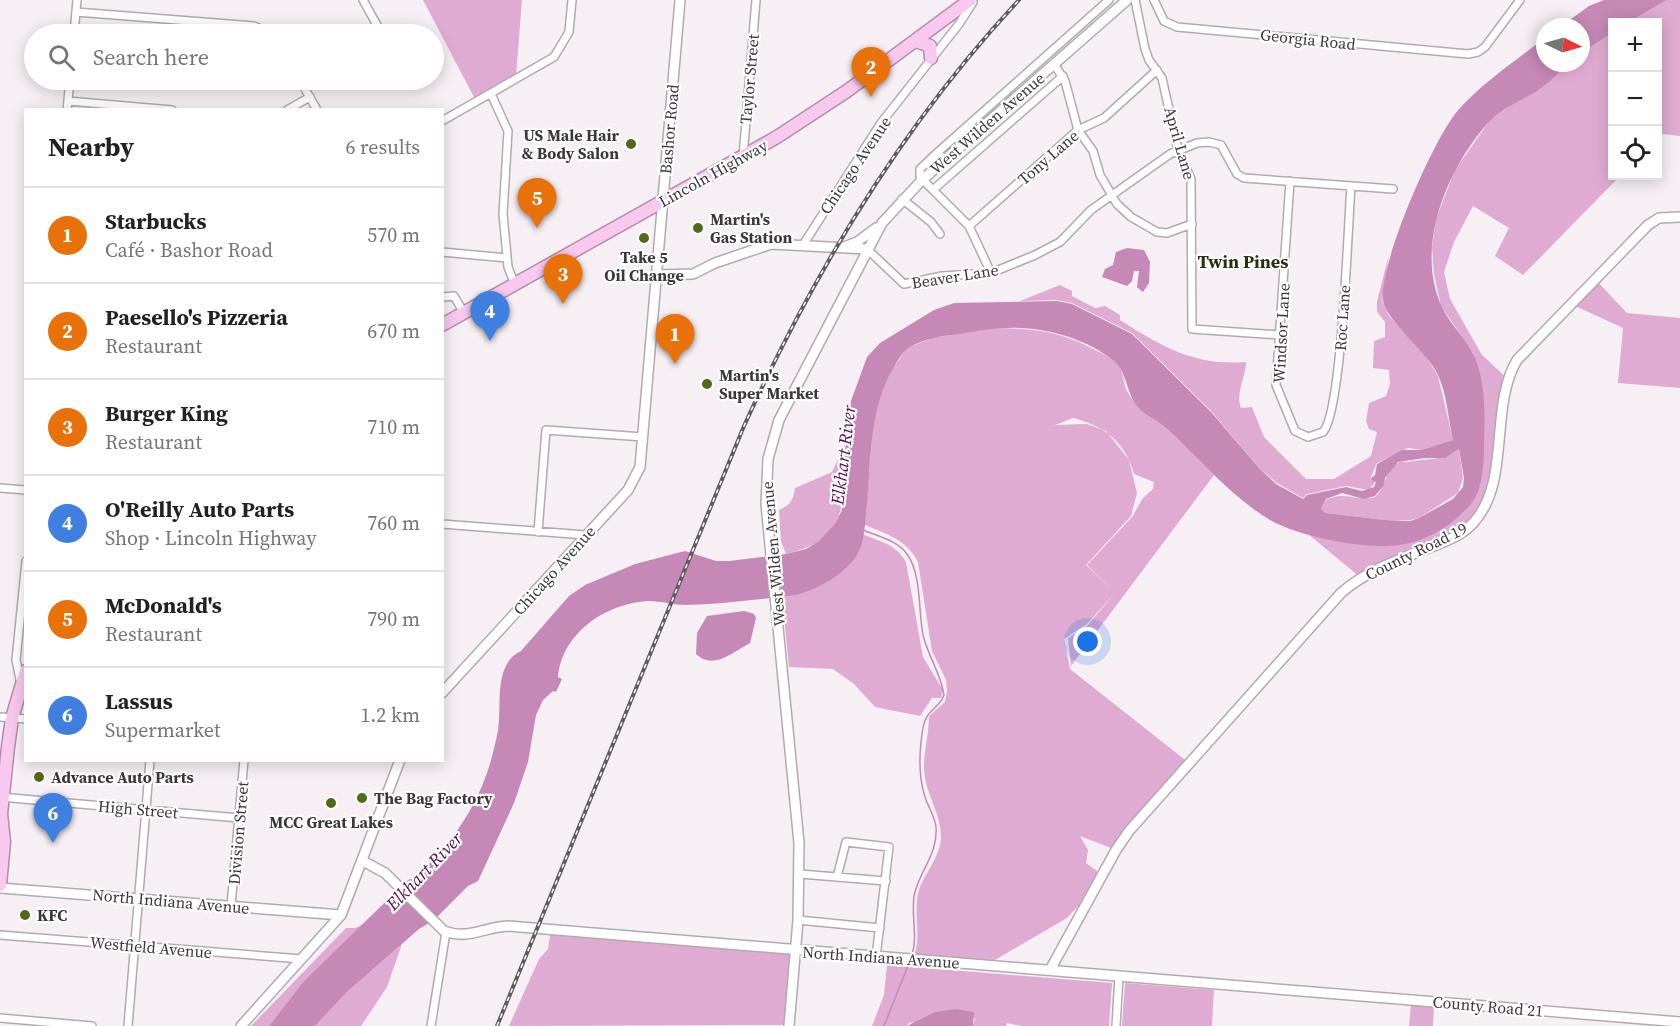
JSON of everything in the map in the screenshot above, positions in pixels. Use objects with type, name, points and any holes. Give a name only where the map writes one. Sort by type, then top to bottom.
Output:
[{"type":"highway","name":"Lincoln Highway","points":[[444,324],[743,157],[819,110],[972,0]]},
{"type":"highway","points":[[916,41],[930,46],[931,58]]},
{"type":"highway","points":[[0,887],[4,842],[1,798],[6,717],[24,676]]},
{"type":"street","points":[[75,24],[77,0]]},
{"type":"street","points":[[363,0],[376,24]]},
{"type":"street","points":[[444,120],[545,64],[560,51],[566,41],[572,0]]},
{"type":"street","name":"Bashor Road","points":[[643,437],[680,0]]},
{"type":"street","name":"Taylor Street","points":[[743,157],[756,0]]},
{"type":"street","name":"Chicago Avenue","points":[[803,245],[881,123],[972,0]]},
{"type":"street","points":[[991,273],[969,226],[934,189],[922,180],[920,169],[1029,79],[1109,0],[1117,8]]},
{"type":"street","name":"West Wilden Avenue","points":[[789,1026],[800,873],[797,800],[769,543],[765,480],[772,441],[793,392],[882,223],[922,180],[1029,79],[1054,64],[1127,0]]},
{"type":"street","name":"April Lane","points":[[1135,0],[1145,49],[1165,85],[1179,150],[1191,179],[1192,329],[1280,335]]},
{"type":"street","name":"Georgia Road","points":[[1154,0],[1164,21],[1178,27],[1468,54],[1478,52],[1485,46],[1520,0]]},
{"type":"street","points":[[76,12],[229,24]]},
{"type":"street","points":[[1054,64],[1063,76],[1078,130],[1093,150],[1100,175],[1111,195],[1125,212],[1153,231],[1167,232],[1192,224]]},
{"type":"street","name":"Tony Lane","points":[[969,226],[1078,130],[1100,122],[1157,70]]},
{"type":"street","points":[[934,189],[1063,76]]},
{"type":"street","points":[[67,108],[69,90]]},
{"type":"street","points":[[306,90],[316,108]]},
{"type":"street","points":[[491,94],[508,131],[502,202],[507,258],[515,285]]},
{"type":"street","points":[[291,108],[310,97]]},
{"type":"street","points":[[68,101],[149,108]]},
{"type":"street","name":"Beaver Lane","points":[[867,249],[904,284],[942,276],[991,273],[1059,242],[1086,215],[1111,195],[1179,150],[1197,143],[1215,142],[1225,149],[1240,176],[1393,189]]},
{"type":"street","points":[[938,152],[945,160]]},
{"type":"street","name":"Windsor Lane","points":[[1290,181],[1278,391],[1291,425],[1300,434],[1308,437]]},
{"type":"street","name":"Roc Lane","points":[[1308,437],[1323,432],[1331,416],[1338,375],[1351,186]]},
{"type":"street","points":[[903,199],[931,222],[940,234]]},
{"type":"street","name":"County Road 19","points":[[1050,970],[1122,840],[1341,593],[1374,570],[1443,542],[1473,524],[1490,496],[1508,379],[1517,360],[1648,225],[1659,219],[1680,217]]},
{"type":"street","points":[[842,248],[857,242],[882,223]]},
{"type":"street","points":[[657,275],[693,274],[763,245],[867,249]]},
{"type":"street","points":[[444,252],[507,258]]},
{"type":"street","points":[[444,297],[454,296],[465,314]]},
{"type":"street","points":[[538,532],[546,430],[643,437]]},
{"type":"street","name":"Chicago Avenue","points":[[444,691],[632,484],[640,467],[643,437]]},
{"type":"street","points":[[0,488],[24,490]]},
{"type":"street","points":[[444,524],[585,535]]},
{"type":"street","points":[[21,684],[16,660],[22,628],[24,594]]},
{"type":"street","points":[[6,717],[24,719]]},
{"type":"street","points":[[128,1026],[150,762]]},
{"type":"street","name":"Division Street","points":[[231,906],[244,762]]},
{"type":"street","points":[[241,1026],[341,915],[399,762]]},
{"type":"street","name":"High Street","points":[[1,798],[239,818]]},
{"type":"street","points":[[837,877],[846,842],[889,847],[876,957]]},
{"type":"street","points":[[363,861],[381,869],[446,932],[431,1026]]},
{"type":"street","points":[[800,873],[886,881]]},
{"type":"street","name":"North Indiana Avenue","points":[[0,887],[341,915]]},
{"type":"street","points":[[798,920],[880,928]]},
{"type":"street","name":"North Indiana Avenue","points":[[446,932],[467,935],[508,926],[1332,994]]},
{"type":"street","name":"Westfield Avenue","points":[[0,935],[302,959]]},
{"type":"street","points":[[1116,1026],[1119,976]]},
{"type":"street","name":"County Road 21","points":[[1332,994],[1680,1022]]},
{"type":"street","points":[[0,1018],[92,1026]]},
{"type":"shaded area","points":[[423,0],[522,0],[516,76],[475,99],[444,40],[444,24],[436,24]]},
{"type":"shaded area","points":[[1667,0],[1680,0],[1680,136],[1662,134],[1662,18],[1636,18]]},
{"type":"shaded area","points":[[1608,36],[1608,180],[1616,180],[1523,275],[1495,256],[1509,228],[1473,206],[1454,242],[1444,272],[1450,299],[1482,355],[1508,379],[1493,483],[1473,524],[1360,577],[1308,534],[1372,545],[1407,544],[1430,535],[1462,514],[1477,494],[1473,353],[1441,306],[1434,274],[1432,247],[1436,219],[1455,170],[1490,120],[1517,101],[1539,90],[1560,72],[1590,72],[1590,47]]},
{"type":"shaded area","points":[[1389,254],[1382,301],[1389,316],[1424,353],[1438,376],[1453,440],[1421,450],[1408,448],[1377,463],[1370,479],[1376,481],[1369,490],[1346,486],[1307,494],[1303,498],[1277,483],[1259,468],[1212,412],[1132,333],[1072,303],[1056,300],[1020,301],[1060,285],[1072,291],[1072,296],[1095,308],[1105,306],[1120,315],[1120,320],[1180,353],[1210,361],[1246,362],[1239,397],[1241,408],[1252,407],[1264,437],[1306,479],[1334,479],[1371,456],[1377,432],[1369,429],[1366,421],[1369,403],[1386,396],[1390,384],[1389,370],[1373,368],[1374,341],[1385,337],[1385,322],[1377,312],[1377,302]]},
{"type":"shaded area","points":[[1595,279],[1627,313],[1680,318],[1680,388],[1618,383],[1623,328],[1571,304]]},
{"type":"shaded area","points":[[993,328],[1046,332],[1082,343],[1108,356],[1116,363],[1133,400],[1146,413],[1160,422],[1214,475],[1071,666],[1068,638],[1087,626],[1116,592],[1087,624],[1064,639],[1070,669],[1189,763],[1116,850],[1080,836],[1088,850],[1086,863],[1097,871],[1082,902],[1067,918],[995,960],[914,956],[917,942],[918,893],[940,846],[940,828],[924,767],[929,716],[945,702],[946,680],[932,651],[918,562],[902,543],[865,525],[873,424],[880,394],[893,368],[907,348],[932,338]],"holes":[[[1073,418],[1101,429],[1087,424],[1056,425],[1045,429]],[[1109,434],[1125,452],[1129,459]],[[1129,461],[1134,474],[1154,482],[1153,489],[1143,498],[1132,517],[1087,565],[1114,591],[1086,565],[1131,516],[1137,493]]]},
{"type":"shaded area","points":[[845,445],[840,514],[834,527],[824,538],[808,547],[786,554],[781,541],[779,510],[790,502],[795,488],[832,472]]},
{"type":"shaded area","points":[[1459,449],[1463,478],[1458,493],[1419,518],[1385,520],[1326,513],[1321,509],[1326,500],[1332,497],[1375,497],[1388,473],[1400,462],[1441,457]]},
{"type":"shaded area","points":[[862,534],[893,547],[906,562],[923,657],[943,690],[941,698],[932,698],[920,716],[875,707],[854,684],[833,669],[789,667],[782,597],[808,591],[832,578],[852,559]]},
{"type":"shaded area","points":[[366,923],[303,982],[269,1026],[251,1026],[346,928],[355,928]]},
{"type":"shaded area","points":[[550,935],[788,953],[791,957],[786,1025],[509,1026],[539,959],[548,949]]},
{"type":"shaded area","points":[[402,944],[387,987],[361,1026],[315,1026],[347,992]]},
{"type":"shaded area","points":[[887,965],[1112,983],[1109,1026],[1022,1026],[1007,1023],[1006,1026],[973,1026],[975,1018],[909,1023],[907,1026],[872,1026],[884,995]]},
{"type":"shaded area","points":[[1125,983],[1214,990],[1212,1026],[1122,1026]]},
{"type":"shaded area","points":[[1411,1004],[1434,1006],[1433,1026],[1409,1026]]},
{"type":"water","points":[[1604,0],[1667,0],[1636,18],[1608,18],[1608,36],[1590,47],[1590,18],[1572,18],[1589,6]]},
{"type":"water","name":"Elkhart River","points":[[1536,45],[1536,72],[1560,72],[1536,92],[1492,119],[1472,143],[1448,186],[1433,235],[1434,284],[1445,313],[1476,360],[1482,383],[1484,456],[1481,482],[1472,503],[1456,519],[1426,537],[1391,546],[1356,544],[1300,532],[1270,520],[1228,489],[1166,428],[1140,409],[1133,400],[1124,376],[1114,361],[1088,345],[1050,332],[1010,328],[928,339],[916,344],[904,352],[895,364],[882,391],[874,423],[862,544],[852,562],[830,580],[797,595],[681,605],[649,601],[633,603],[602,614],[589,623],[568,647],[561,661],[558,677],[562,679],[556,692],[553,691],[543,700],[536,715],[528,762],[514,803],[478,881],[468,886],[434,920],[419,929],[347,992],[315,1026],[269,1026],[303,982],[408,880],[417,877],[459,827],[470,811],[487,774],[498,730],[500,686],[506,665],[569,596],[585,585],[635,564],[685,551],[716,561],[729,561],[786,554],[806,549],[819,541],[835,524],[842,510],[843,469],[851,401],[867,357],[880,343],[934,310],[954,303],[1057,301],[1072,304],[1132,334],[1212,413],[1259,468],[1276,484],[1303,499],[1307,495],[1346,487],[1362,491],[1374,487],[1376,482],[1370,479],[1375,475],[1377,464],[1402,450],[1421,450],[1453,440],[1445,397],[1437,373],[1386,309],[1383,301],[1384,284],[1389,260],[1410,201],[1449,122],[1460,108],[1501,71]],"holes":[[[1459,449],[1464,478],[1463,487],[1453,499],[1410,521],[1326,513],[1321,509],[1326,499],[1342,493],[1364,499],[1375,496],[1384,485],[1385,478],[1398,462],[1445,458]]]},
{"type":"water","points":[[1127,248],[1144,250],[1150,262],[1149,283],[1143,292],[1137,287],[1139,271],[1134,271],[1132,281],[1127,286],[1102,277],[1105,269],[1113,265],[1116,252]]},
{"type":"water","points":[[744,611],[754,614],[756,618],[750,643],[717,660],[703,659],[696,654],[697,633],[707,616]]},
{"type":"water","points":[[956,1009],[974,1012],[973,1026],[907,1026],[935,1012]]},
{"type":"waterway","points":[[863,530],[898,545],[912,562],[917,582],[923,635],[944,695],[927,717],[922,737],[921,780],[933,815],[936,837],[914,896],[912,955]]},
{"type":"waterway","points":[[884,1026],[909,963]]},
{"type":"railway","points":[[497,1026],[744,426],[771,369],[831,256],[899,149],[976,48],[1019,0]]},
{"type":"place","name":"Paesello's Pizzeria","points":[[871,97]]},
{"type":"place","name":"US Male Hair & Body Salon","points":[[631,144]]},
{"type":"place","name":"McDonald's","points":[[537,228]]},
{"type":"place","name":"Martin's Gas Station","points":[[698,228]]},
{"type":"place","name":"Take 5 Oil Change","points":[[644,238]]},
{"type":"place","name":"Burger King","points":[[563,304]]},
{"type":"place","name":"O'Reilly Auto Parts","points":[[490,341]]},
{"type":"place","name":"Starbucks","points":[[675,364]]},
{"type":"place","name":"Martin's Super Market","points":[[707,384]]},
{"type":"place","name":"Advance Auto Parts","points":[[39,777]]},
{"type":"place","name":"The Bag Factory","points":[[362,798]]},
{"type":"place","name":"MCC Great Lakes","points":[[331,803]]},
{"type":"place","name":"Lassus","points":[[53,843]]},
{"type":"place","name":"KFC","points":[[25,915]]},
{"type":"district","name":"Twin Pines","points":[[1243,261]]}]
